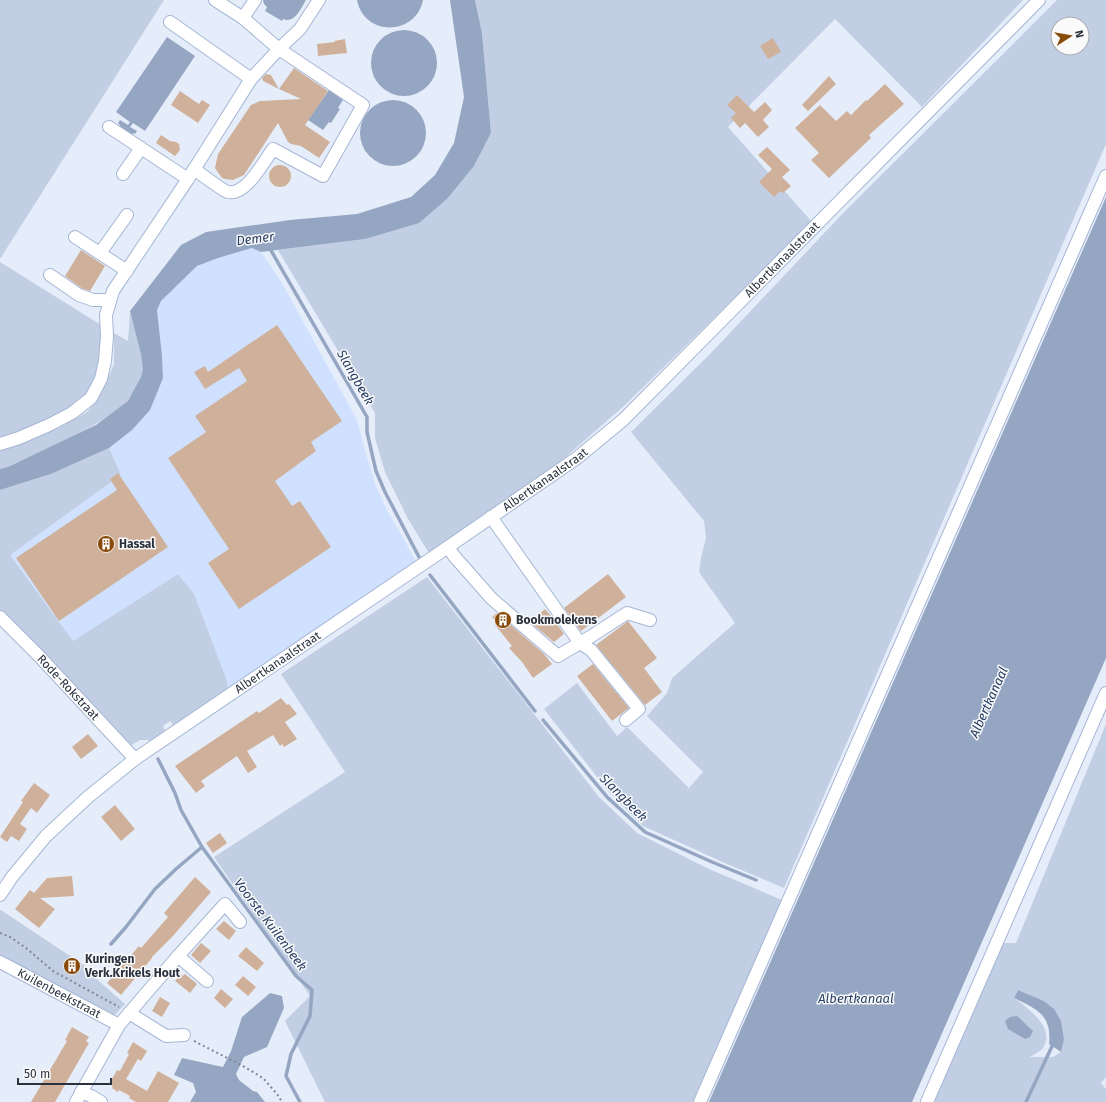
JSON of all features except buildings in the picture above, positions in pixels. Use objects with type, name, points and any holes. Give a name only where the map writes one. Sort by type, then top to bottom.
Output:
[{"type":"street","points":[[109,127],[141,148],[227,192],[237,191],[248,184],[273,149],[323,176],[363,105],[279,49],[243,18],[215,0]]},
{"type":"street","points":[[243,18],[255,0]]},
{"type":"street","points":[[0,444],[19,438],[61,419],[72,413],[91,398],[101,379],[105,361],[107,336],[106,315],[112,292],[191,174],[251,79],[300,29],[319,0]]},
{"type":"street","name":"Albertkanaalstraat","points":[[0,895],[46,836],[88,797],[134,759],[577,458],[623,420],[1040,0]]},
{"type":"street","points":[[170,22],[251,79]]},
{"type":"street","points":[[123,174],[141,148]]},
{"type":"street","points":[[700,1102],[1106,176]]},
{"type":"street","points":[[100,253],[127,215]]},
{"type":"street","points":[[74,237],[127,270]]},
{"type":"street","points":[[50,275],[79,295],[94,300],[110,300]]},
{"type":"street","points":[[491,517],[580,643],[591,650],[639,709],[626,720]]},
{"type":"street","points":[[448,547],[454,556],[492,599],[558,656],[627,612],[650,620]]},
{"type":"street","name":"Rode-Rokstraat","points":[[0,617],[38,655],[134,759]]},
{"type":"street","points":[[927,1102],[1106,693]]},
{"type":"street","points":[[78,1097],[119,1025],[225,904],[240,922]]},
{"type":"street","points":[[178,956],[207,981]]},
{"type":"street","name":"Kuilenbeekstraat","points":[[0,962],[119,1025]]},
{"type":"street","points":[[129,1013],[166,1036],[184,1036]]},
{"type":"street","points":[[78,1097],[91,1096],[101,1102]]},
{"type":"path","points":[[0,933],[18,942],[53,971],[129,1013]]},
{"type":"path","points":[[184,1036],[243,1066],[263,1078],[282,1102]]},
{"type":"shaded area","points":[[0,0],[164,0],[0,259]]},
{"type":"shaded area","points":[[475,0],[1023,0],[922,107],[835,19],[728,127],[812,222],[625,405],[551,470],[429,553],[408,519],[385,472],[375,438],[375,413],[278,250],[365,239],[448,198],[474,166],[491,133],[482,33]]},
{"type":"shaded area","points":[[1057,0],[1106,0],[1106,144],[784,888],[643,826],[608,791],[544,709],[577,683],[617,736],[627,727],[689,788],[703,772],[647,716],[667,693],[672,678],[735,623],[699,572],[706,538],[704,521],[631,432],[711,353],[845,211]]},
{"type":"shaded area","points":[[253,248],[261,252],[282,283],[357,420],[375,484],[386,508],[416,561],[228,688],[226,678],[194,594],[178,574],[73,641],[10,555],[121,475],[109,448],[132,430],[163,378],[162,356],[156,310],[161,301],[197,266]]},
{"type":"shaded area","points":[[0,262],[101,325],[102,349],[94,379],[85,395],[78,402],[58,415],[0,438]]},
{"type":"shaded area","points":[[130,311],[140,349],[143,370],[134,392],[127,402],[85,430],[10,466],[0,469],[0,450],[59,428],[87,412],[97,400],[114,364],[114,333],[128,341]]},
{"type":"shaded area","points":[[109,448],[121,475],[10,555],[73,641],[178,574],[194,594],[226,678],[228,688],[173,725],[170,721],[163,726],[165,731],[149,742],[148,740],[140,740],[130,746],[0,611],[0,490],[51,474]]},
{"type":"shaded area","points":[[427,577],[599,797],[637,833],[709,869],[782,900],[693,1102],[325,1102],[285,1021],[310,996],[214,857],[345,772],[281,674]]},
{"type":"shaded area","points":[[1106,724],[1106,1077],[1101,1083],[1106,1089],[1106,1102],[933,1102],[1002,943],[1016,943]],"holes":[[[1018,990],[1044,1001],[1064,1040],[1061,1052],[1053,1057],[1030,1057],[1043,1048],[1046,1041],[1046,1033],[1039,1019],[1014,998]]]},
{"type":"shaded area","points":[[1,910],[85,966],[84,968],[125,1004],[114,1016],[0,957]]},
{"type":"water","points":[[263,0],[306,0],[300,11],[294,17],[287,20],[283,19],[282,21],[265,11],[267,7]]},
{"type":"water","points":[[357,0],[423,0],[418,12],[411,20],[401,26],[390,27],[379,26],[369,21],[362,12]]},
{"type":"water","name":"Demer","points":[[450,0],[475,0],[482,33],[491,133],[474,166],[448,198],[419,223],[365,239],[261,252],[252,248],[197,266],[161,301],[157,310],[163,378],[150,410],[132,430],[109,448],[51,474],[0,490],[0,469],[10,466],[96,425],[128,401],[141,377],[143,370],[141,354],[130,311],[181,245],[206,232],[290,220],[357,214],[411,197],[435,175],[454,143],[464,97]]},
{"type":"water","points":[[397,30],[411,30],[423,35],[432,44],[437,56],[435,76],[428,87],[411,96],[397,96],[385,91],[376,82],[371,70],[371,56],[376,44],[385,35]]},
{"type":"water","points":[[167,37],[195,56],[145,131],[133,123],[130,127],[137,131],[131,136],[118,128],[120,125],[118,123],[120,120],[128,125],[130,122],[116,112]]},
{"type":"water","points":[[329,90],[343,100],[338,108],[340,109],[331,123],[329,122],[323,130],[308,120]]},
{"type":"water","points":[[393,100],[406,103],[416,110],[423,120],[426,133],[423,146],[416,156],[406,163],[393,166],[380,163],[370,156],[363,146],[360,133],[363,120],[370,110],[380,103]]},
{"type":"water","name":"Albertkanaal","points":[[1106,197],[1106,658],[912,1102],[709,1102]]},
{"type":"water","points":[[1018,990],[1044,1001],[1054,1009],[1061,1021],[1064,1040],[1061,1052],[1049,1044],[1048,1026],[1041,1014],[1030,1006],[1014,998]]},
{"type":"water","points":[[270,993],[282,996],[284,1008],[267,1047],[244,1057],[236,1074],[239,1080],[253,1091],[257,1092],[265,1102],[190,1102],[196,1092],[193,1083],[174,1075],[182,1058],[223,1067],[231,1051],[242,1017]]},
{"type":"water","points":[[1017,1016],[1033,1031],[1030,1037],[1025,1039],[1008,1029],[1005,1021],[1010,1017]]},
{"type":"waterway","name":"Slangbeek","points":[[269,247],[367,417],[367,432],[376,471],[385,492],[419,557]]},
{"type":"waterway","name":"Slangbeek","points":[[430,575],[535,711]]},
{"type":"waterway","name":"Slangbeek","points":[[543,720],[607,797],[645,832],[756,880]]},
{"type":"waterway","name":"Voorste Kuilenbeek","points":[[158,759],[175,793],[181,810],[202,847],[296,976],[312,990],[310,1016],[291,1054],[286,1076],[300,1102]]},
{"type":"waterway","name":"Voorste Kuilenbeek","points":[[111,944],[155,889],[202,847]]},
{"type":"waterway","name":"Slangbeek","points":[[1026,1102],[1054,1042]]},
{"type":"place","name":"Hassal","points":[[106,544]]},
{"type":"place","name":"Bookmolekens","points":[[503,620]]},
{"type":"place","name":"Kuringen Verk.Krikels Hout","points":[[72,966]]}]
